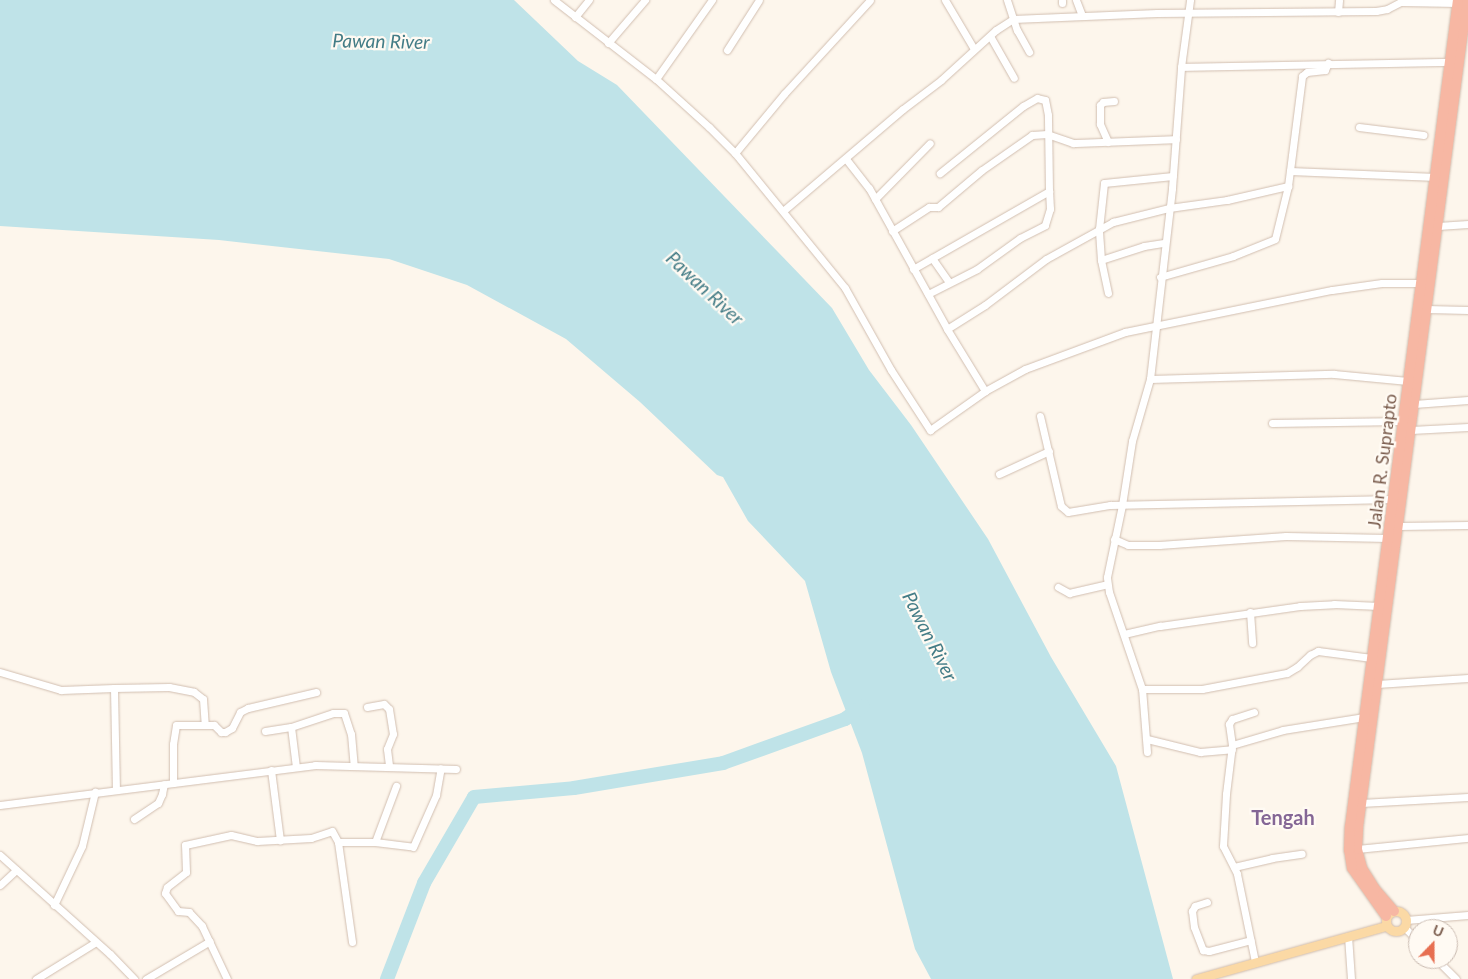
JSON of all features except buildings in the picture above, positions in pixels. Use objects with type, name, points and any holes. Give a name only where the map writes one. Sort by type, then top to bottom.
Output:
[{"type":"highway","name":"Jalan R. Suprapto","points":[[1389,918],[1356,876],[1349,856],[1350,827],[1372,658],[1382,620],[1399,526],[1407,436],[1403,421],[1436,177],[1443,159],[1432,136],[1451,62],[1461,1]]},
{"type":"highway","name":"Jalan R. Suprapto","points":[[1389,918],[1367,878],[1357,850],[1361,804],[1377,684],[1382,620],[1379,606],[1393,499],[1414,404],[1438,226],[1443,159],[1461,1]]},
{"type":"main road","points":[[1196,979],[1348,936],[1389,918],[1404,914],[1405,924],[1395,931],[1389,918]]},
{"type":"street","points":[[554,0],[656,79],[710,127],[735,153],[844,288],[891,370],[929,429],[933,429],[985,392],[1025,368],[1116,335],[1355,287],[1382,283],[1422,283]]},
{"type":"street","points":[[575,17],[589,0]]},
{"type":"street","points":[[608,43],[645,0]]},
{"type":"street","points":[[656,79],[712,0]]},
{"type":"street","points":[[727,50],[759,0]]},
{"type":"street","points":[[735,153],[784,94],[870,0]]},
{"type":"street","points":[[945,0],[974,49]]},
{"type":"street","points":[[1006,0],[1029,52]]},
{"type":"street","points":[[1076,0],[1082,16]]},
{"type":"street","points":[[1146,752],[1147,740],[1144,737],[1145,710],[1142,689],[1107,584],[1132,441],[1150,379],[1160,277],[1173,176],[1181,67],[1190,0]]},
{"type":"street","points":[[1338,12],[1339,0]]},
{"type":"street","points":[[783,211],[955,69],[974,49],[1013,19],[1062,7],[1082,16],[1338,12],[1386,9],[1400,2],[1461,1]]},
{"type":"street","points":[[990,36],[1014,78]]},
{"type":"street","points":[[1181,67],[1451,62]]},
{"type":"street","points":[[1160,277],[1233,256],[1275,239],[1288,186],[1302,76],[1307,72],[1325,70],[1328,63]]},
{"type":"street","points":[[928,294],[977,269],[1020,238],[1045,225],[1049,214],[1049,191],[1047,107],[1043,99],[1037,98],[1001,122],[940,173]]},
{"type":"street","points":[[1108,142],[1100,124],[1100,105],[1102,102],[1114,101]]},
{"type":"street","points":[[1360,127],[1432,136]]},
{"type":"street","points":[[892,231],[929,207],[938,208],[982,170],[1023,140],[1037,134],[1047,134],[1073,143],[1176,139]]},
{"type":"street","points":[[875,199],[930,143]]},
{"type":"street","points":[[846,159],[875,199],[947,329],[985,392]]},
{"type":"street","points":[[1290,171],[1436,177]]},
{"type":"street","points":[[1108,293],[1101,260],[1099,229],[1103,186],[1106,182],[1173,176]]},
{"type":"street","points":[[947,329],[985,304],[1046,259],[1113,222],[1169,208],[1227,200],[1288,186]]},
{"type":"street","points":[[913,269],[1049,191]]},
{"type":"street","points":[[1438,226],[1468,224]]},
{"type":"street","points":[[1101,260],[1127,250],[1164,243]]},
{"type":"street","points":[[932,258],[949,282]]},
{"type":"street","points":[[1426,309],[1468,310]]},
{"type":"street","points":[[1150,379],[1334,374],[1408,381]]},
{"type":"street","points":[[1414,404],[1468,400]]},
{"type":"street","points":[[1040,416],[1060,506],[1065,511],[1122,505],[1346,498],[1393,499]]},
{"type":"street","points":[[1272,423],[1403,421]]},
{"type":"street","points":[[1407,436],[1468,427]]},
{"type":"street","points":[[999,474],[1049,451]]},
{"type":"street","points":[[1399,526],[1468,525]]},
{"type":"street","points":[[1114,539],[1128,545],[1166,545],[1286,536],[1388,538]]},
{"type":"street","points":[[1058,587],[1069,593],[1107,584]]},
{"type":"street","points":[[1124,634],[1160,626],[1316,604],[1379,606]]},
{"type":"street","points":[[1250,612],[1252,643]]},
{"type":"street","points":[[1142,689],[1202,688],[1287,673],[1297,667],[1310,654],[1318,651],[1372,658]]},
{"type":"street","points":[[0,672],[61,690],[169,687],[194,692],[203,700],[205,725]]},
{"type":"street","points":[[1377,684],[1468,678]]},
{"type":"street","points":[[114,688],[116,789]]},
{"type":"street","points":[[173,783],[173,744],[176,725],[214,725],[221,732],[225,732],[232,728],[240,712],[248,708],[316,692]]},
{"type":"street","points":[[367,707],[384,704],[389,709],[393,735],[387,749],[389,766]]},
{"type":"street","points":[[1254,712],[1229,722],[1232,747],[1226,794],[1223,846],[1234,868],[1255,962]]},
{"type":"street","points":[[265,731],[291,727],[326,715],[344,713],[351,734],[354,766]]},
{"type":"street","points":[[1147,740],[1200,752],[1232,747],[1276,732],[1364,718]]},
{"type":"street","points":[[291,727],[296,767]]},
{"type":"street","points":[[0,805],[296,767],[389,766],[456,769]]},
{"type":"street","points":[[338,842],[375,842],[396,846],[414,846],[436,795],[441,768]]},
{"type":"street","points":[[272,770],[280,840]]},
{"type":"street","points":[[134,819],[158,803],[164,784]]},
{"type":"street","points":[[375,842],[396,786]]},
{"type":"street","points":[[54,905],[82,846],[95,792]]},
{"type":"street","points":[[1361,804],[1468,797]]},
{"type":"street","points":[[228,979],[207,943],[198,921],[188,912],[178,912],[165,893],[165,889],[186,872],[185,845],[231,835],[257,841],[310,838],[332,831],[338,842],[352,942]]},
{"type":"street","points":[[1357,850],[1468,838]]},
{"type":"street","points":[[1234,868],[1272,858],[1302,854]]},
{"type":"street","points":[[0,855],[134,979]]},
{"type":"street","points":[[0,885],[16,870]]},
{"type":"street","points":[[1207,902],[1194,906],[1192,911],[1194,928],[1203,950],[1210,951],[1251,940]]},
{"type":"street","points":[[1408,928],[1405,924],[1468,915]]},
{"type":"street","points":[[1348,936],[1351,979]]},
{"type":"street","points":[[36,979],[96,942]]},
{"type":"street","points":[[146,979],[207,943]]},
{"type":"street","points":[[1446,969],[1456,979]]},
{"type":"water","name":"Pawan River","points":[[0,0],[514,0],[578,61],[617,85],[832,308],[869,370],[911,425],[988,539],[1051,657],[1116,766],[1173,979],[931,979],[915,949],[862,753],[831,672],[805,581],[748,521],[723,477],[717,475],[640,402],[566,339],[467,285],[389,259],[219,240],[0,226]]},
{"type":"waterway","points":[[387,979],[424,883],[474,797],[574,788],[723,763],[845,719],[863,706]]},
{"type":"district","name":"Tengah","points":[[1283,817]]}]
